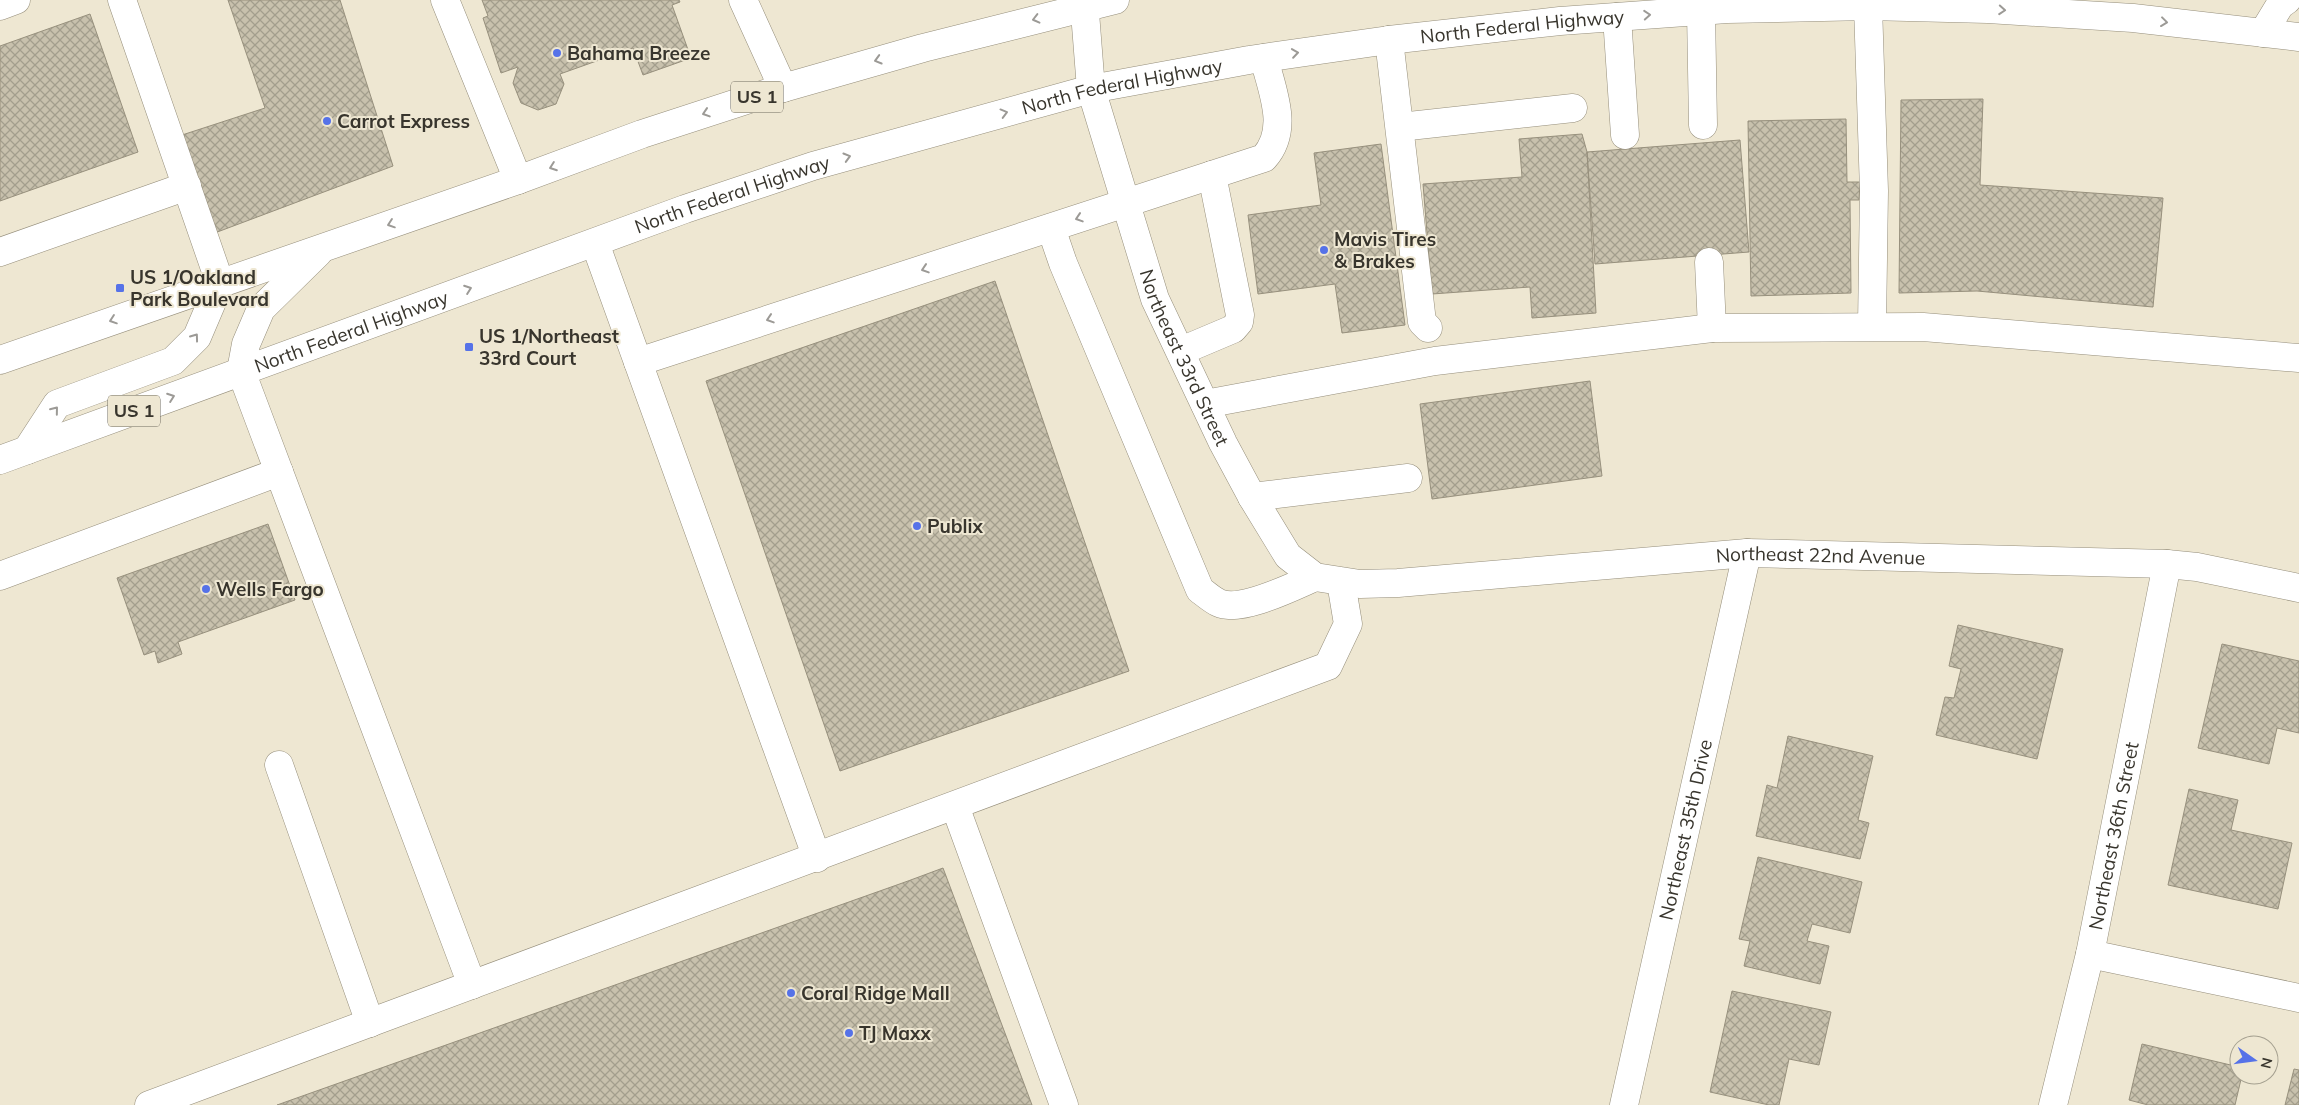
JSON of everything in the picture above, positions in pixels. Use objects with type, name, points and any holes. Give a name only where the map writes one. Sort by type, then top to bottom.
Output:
[{"type":"main road","points":[[0,6],[16,0]]},
{"type":"main road","points":[[27,450],[57,404],[173,361],[197,337],[220,283],[122,0]]},
{"type":"main road","points":[[446,0],[518,180]]},
{"type":"main road","points":[[743,0],[783,88]]},
{"type":"main road","name":"US 1","points":[[0,360],[518,180],[642,134],[783,88],[1083,4],[1115,0]]},
{"type":"main road","points":[[2263,33],[2280,5],[2287,0]]},
{"type":"main road","name":"Northeast 33rd Street","points":[[1083,4],[1091,88],[1155,299],[1252,498],[1288,556],[1328,579]]},
{"type":"main road","points":[[1868,6],[1874,191],[1872,326]]},
{"type":"main road","name":"North Federal Highway","points":[[0,460],[684,209],[813,166],[1091,88],[1264,58],[1389,40],[1617,17],[1701,11],[1868,6],[1988,9],[2133,18],[2299,37]]},
{"type":"main road","points":[[1701,11],[1704,125]]},
{"type":"main road","points":[[1617,17],[1625,135]]},
{"type":"main road","points":[[1389,40],[1422,322],[1428,328]]},
{"type":"main road","points":[[638,362],[1264,158],[1272,148],[1278,133],[1279,119],[1264,58]]},
{"type":"main road","points":[[1400,127],[1573,108]]},
{"type":"main road","points":[[1180,351],[1234,329],[1239,322],[1240,316],[1212,175]]},
{"type":"main road","points":[[2,246],[187,186]]},
{"type":"main road","points":[[149,1105],[817,858],[1328,666],[1348,624],[1328,579],[1246,603],[1221,604],[1200,590],[1050,228]]},
{"type":"main road","points":[[595,243],[817,858]]},
{"type":"main road","points":[[325,247],[261,309],[246,344],[241,371],[472,985]]},
{"type":"main road","points":[[1709,262],[1712,328]]},
{"type":"main road","points":[[1205,404],[1435,361],[1712,328],[1924,327],[2299,358]]},
{"type":"main road","points":[[0,576],[279,472]]},
{"type":"main road","points":[[1252,498],[1408,478]]},
{"type":"main road","name":"Northeast 22nd Avenue","points":[[1328,579],[1398,583],[1747,552],[2167,564],[2197,567],[2299,588]]},
{"type":"main road","name":"Northeast 35th Drive","points":[[1624,1105],[1747,552]]},
{"type":"main road","name":"Northeast 36th Street","points":[[2053,1105],[2090,954],[2167,564]]},
{"type":"main road","points":[[279,765],[370,1023]]},
{"type":"main road","points":[[956,806],[1064,1105]]},
{"type":"main road","points":[[2090,954],[2299,998]]},
{"type":"building","points":[[228,0],[340,0],[393,166],[212,234],[179,136],[265,108]]},
{"type":"building","name":"Bahama Breeze","points":[[482,0],[679,0],[680,2],[672,5],[691,58],[643,75],[633,48],[560,74],[564,84],[556,104],[538,110],[521,103],[513,83],[518,67],[501,73],[483,18],[488,16]]},
{"type":"building","points":[[90,14],[138,152],[0,201],[0,46]]},
{"type":"building","points":[[1983,99],[1980,185],[2163,198],[2153,307],[1977,291],[1899,293],[1901,100]]},
{"type":"building","points":[[1846,119],[1847,182],[1860,182],[1859,200],[1850,200],[1851,293],[1751,296],[1748,121]]},
{"type":"building","points":[[1582,134],[1587,152],[1596,313],[1532,318],[1530,287],[1432,294],[1423,184],[1522,177],[1519,139]]},
{"type":"building","points":[[1740,140],[1749,252],[1595,264],[1587,152]]},
{"type":"building","name":"Mavis Tires & Brakes","points":[[1381,144],[1405,325],[1342,333],[1335,284],[1258,294],[1248,215],[1321,205],[1314,153]]},
{"type":"building","name":"Publix","points":[[995,281],[1129,671],[840,771],[706,381]]},
{"type":"building","points":[[1590,381],[1602,476],[1432,499],[1420,404]]},
{"type":"building","points":[[268,524],[295,600],[178,642],[182,654],[158,663],[155,651],[144,655],[117,578]]},
{"type":"building","points":[[1958,625],[2063,649],[2037,759],[1936,735],[1945,697],[1954,698],[1961,669],[1949,666]]},
{"type":"building","points":[[2222,644],[2299,661],[2299,733],[2277,728],[2269,764],[2198,748]]},
{"type":"building","points":[[1788,736],[1873,756],[1858,820],[1869,823],[1860,859],[1756,836],[1767,785],[1777,788]]},
{"type":"building","points":[[2189,789],[2238,800],[2231,830],[2292,843],[2278,909],[2168,885]]},
{"type":"building","points":[[1758,857],[1862,882],[1850,933],[1812,924],[1807,941],[1829,946],[1820,984],[1744,966],[1750,941],[1739,939]]},
{"type":"building","name":"Coral Ridge Mall","points":[[943,868],[1032,1105],[277,1105],[908,881]]},
{"type":"building","points":[[1732,991],[1831,1012],[1819,1065],[1789,1059],[1779,1105],[1769,1105],[1710,1092]]},
{"type":"building","points":[[2142,1044],[2229,1065],[2229,1085],[2240,1085],[2235,1105],[2148,1105],[2129,1100]]},
{"type":"building","points":[[2294,1069],[2299,1070],[2299,1105],[2285,1105]]},
{"type":"place","name":"Bahama Breeze","points":[[557,53]]},
{"type":"place","name":"Carrot Express","points":[[327,121]]},
{"type":"place","name":"Mavis Tires & Brakes","points":[[1324,250]]},
{"type":"place","name":"US 1/Oakland Park Boulevard","points":[[120,288]]},
{"type":"place","name":"US 1/Northeast 33rd Court","points":[[469,347]]},
{"type":"place","name":"Publix","points":[[917,526]]},
{"type":"place","name":"Wells Fargo","points":[[206,589]]},
{"type":"place","name":"Coral Ridge Mall","points":[[791,993]]},
{"type":"place","name":"TJ Maxx","points":[[849,1033]]}]
